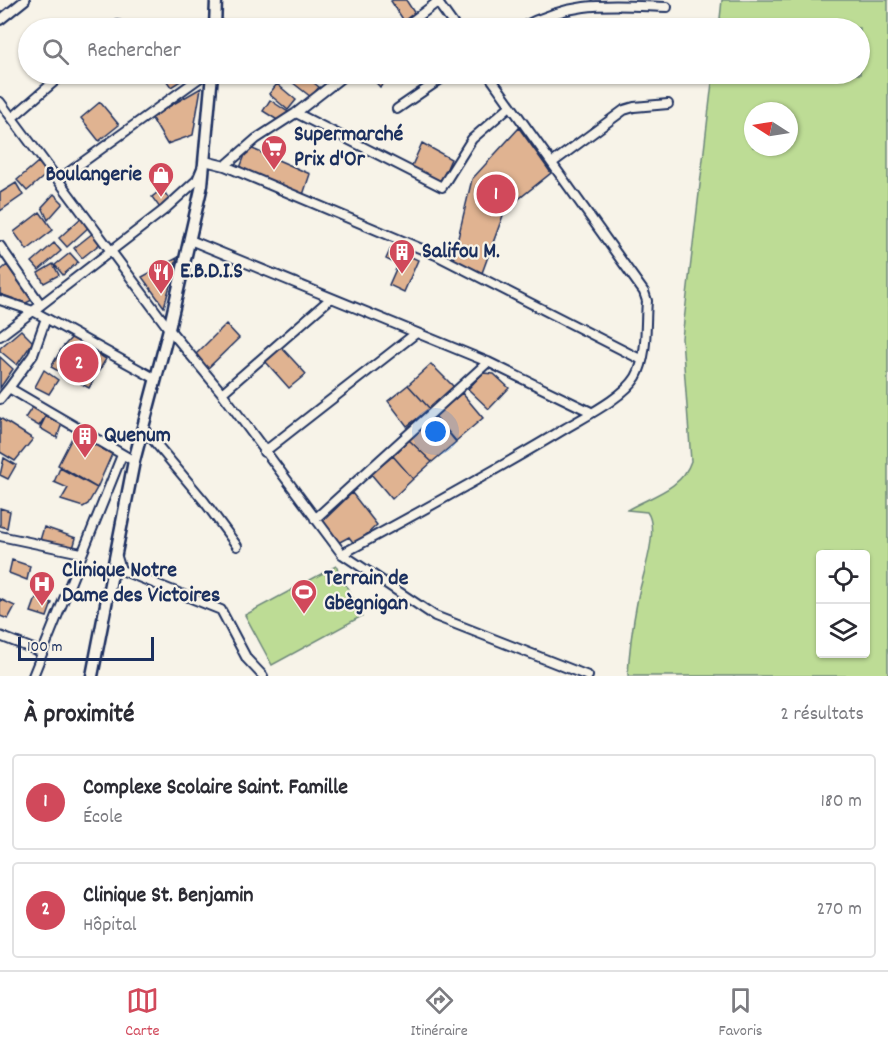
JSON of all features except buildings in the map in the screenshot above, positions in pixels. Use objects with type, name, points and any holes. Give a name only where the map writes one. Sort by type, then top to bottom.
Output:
[{"type":"main road","points":[[215,18],[216,0]]},
{"type":"main road","points":[[92,676],[134,461],[190,240],[205,161],[211,84]]},
{"type":"street","points":[[0,20],[25,0]]},
{"type":"street","points":[[416,18],[438,1],[449,18]]},
{"type":"street","points":[[538,18],[580,3],[667,7]]},
{"type":"street","points":[[12,118],[51,84]]},
{"type":"street","points":[[58,180],[191,84]]},
{"type":"street","points":[[225,166],[256,139],[296,113],[333,84]]},
{"type":"street","points":[[397,109],[433,84]]},
{"type":"street","points":[[342,554],[480,480],[591,412],[626,389],[635,379],[642,360],[647,301],[644,292],[495,84]]},
{"type":"street","points":[[0,102],[169,329],[222,393],[342,554],[435,616],[588,676]]},
{"type":"street","points":[[552,163],[624,110],[668,104]]},
{"type":"street","points":[[296,113],[442,187],[446,185],[472,139],[510,106]]},
{"type":"street","points":[[0,336],[186,191],[197,180],[205,161],[225,166],[436,255],[642,360]]},
{"type":"street","points":[[190,240],[488,362],[591,412]]},
{"type":"street","points":[[0,246],[41,305]]},
{"type":"street","points":[[222,393],[330,299]]},
{"type":"street","points":[[0,300],[33,311],[156,379]]},
{"type":"street","points":[[0,399],[33,356],[46,318]]},
{"type":"street","points":[[264,452],[415,334]]},
{"type":"street","points":[[315,519],[488,362]]},
{"type":"street","points":[[9,388],[134,461]]},
{"type":"street","points":[[143,428],[204,501],[237,546]]},
{"type":"street","points":[[33,676],[122,455]]},
{"type":"street","points":[[0,536],[81,554]]},
{"type":"street","points":[[117,556],[121,570],[221,610],[247,658],[263,676]]},
{"type":"street","points":[[0,636],[41,652]]},
{"type":"green space","points":[[722,0],[888,0],[888,676],[628,676],[634,617],[652,530],[647,512],[627,510],[673,485],[687,471],[691,461],[682,338],[712,84],[870,84],[870,18],[720,18]]},
{"type":"green space","name":"Terrain de Gbègnigan","points":[[336,566],[362,616],[272,665],[245,615]]},
{"type":"place","name":"Supermarché Prix d'Or","points":[[274,171]]},
{"type":"place","name":"Complexe Scolaire Saint. Famille","points":[[496,194]]},
{"type":"place","name":"Boulangerie","points":[[161,198]]},
{"type":"place","name":"Salifou M.","points":[[402,275]]},
{"type":"place","name":"E.B.D.I.S","points":[[161,295]]},
{"type":"place","name":"Clinique St. Benjamin","points":[[79,363]]},
{"type":"place","name":"Quenum","points":[[85,459]]},
{"type":"place","name":"Clinique Notre Dame des Victoires","points":[[42,607]]},
{"type":"place","name":"Terrain de Gbègnigan","points":[[304,615]]}]
